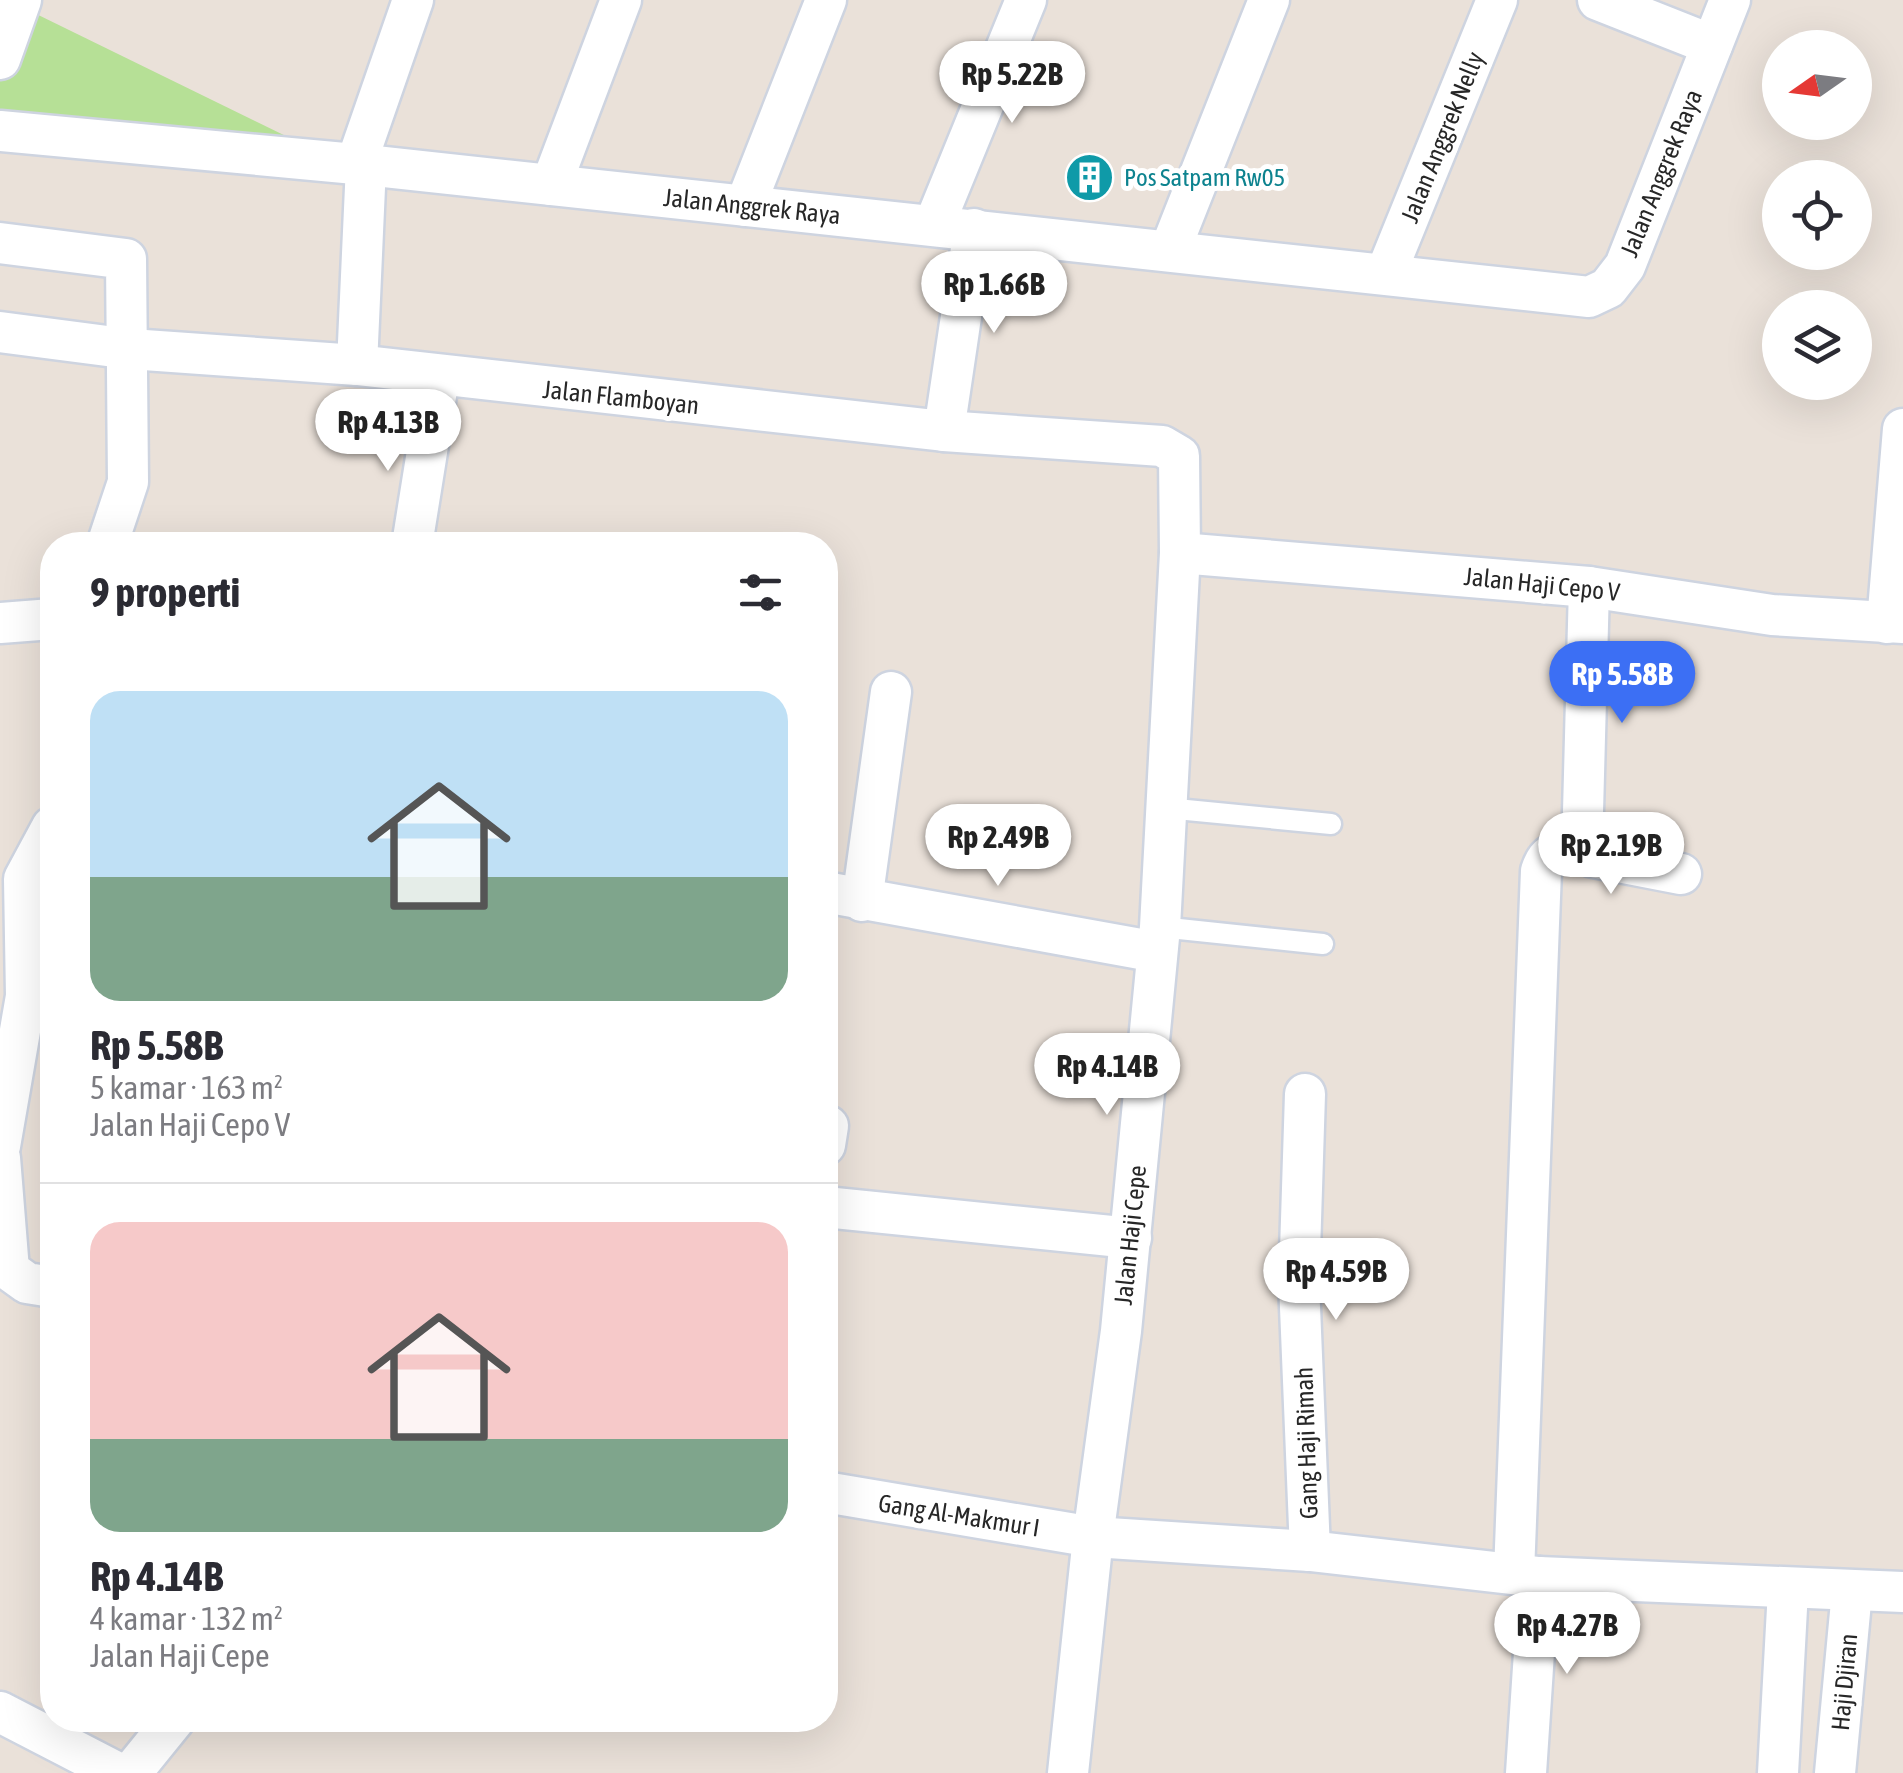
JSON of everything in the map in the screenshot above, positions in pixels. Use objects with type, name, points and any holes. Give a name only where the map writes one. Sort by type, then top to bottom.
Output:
[{"type":"street","points":[[0,58],[20,0]]},
{"type":"street","points":[[357,364],[361,165],[413,0]]},
{"type":"street","points":[[551,185],[621,0]]},
{"type":"street","points":[[745,206],[826,0]]},
{"type":"street","points":[[934,226],[1026,0]]},
{"type":"street","points":[[1170,250],[1269,0]]},
{"type":"street","name":"Jalan Anggrek Nelly","points":[[1386,273],[1497,0]]},
{"type":"street","points":[[1598,0],[1712,45]]},
{"type":"street","name":"Jalan Anggrek Raya","points":[[0,130],[1170,250],[1588,297],[1608,288],[1624,266],[1730,0]]},
{"type":"street","points":[[944,431],[974,230]]},
{"type":"street","points":[[0,242],[126,259],[130,349],[128,482],[111,532]]},
{"type":"street","name":"Jalan Flamboyan","points":[[0,332],[130,349],[357,364],[439,377],[944,431],[1162,446],[1179,456]]},
{"type":"street","points":[[414,532],[439,377]]},
{"type":"street","points":[[1895,623],[1903,428]]},
{"type":"street","name":"Jalan Haji Cepe","points":[[1068,1773],[1092,1536],[1130,1238],[1158,939],[1180,552],[1179,456]]},
{"type":"street","name":"Jalan Haji Cepo V","points":[[1180,552],[1589,587],[1772,616],[1895,623]]},
{"type":"street","points":[[1582,848],[1589,587]]},
{"type":"street","points":[[0,622],[40,620]]},
{"type":"street","points":[[891,692],[843,896],[1158,939]]},
{"type":"street","points":[[1526,1773],[1541,871],[1546,857],[1554,851],[1582,848],[1593,857],[1680,874]]},
{"type":"street","points":[[0,1146],[39,997],[24,879],[40,849]]},
{"type":"street","name":"Gang Haji Rimah","points":[[1305,1094],[1299,1283],[1310,1551]]},
{"type":"street","points":[[0,1158],[9,1270],[16,1279],[40,1284]]},
{"type":"street","points":[[838,1208],[1130,1238]]},
{"type":"street","name":"Gang Al-Makmur I","points":[[838,1494],[1092,1536],[1310,1551],[1527,1575],[1788,1590],[1903,1592]]},
{"type":"street","points":[[1778,1773],[1788,1590]]},
{"type":"street","name":"Haji Djiran","points":[[1836,1773],[1852,1591]]},
{"type":"street","points":[[0,1712],[118,1773]]},
{"type":"street","points":[[131,1773],[164,1732]]},
{"type":"lane","points":[[1166,808],[1331,824]]},
{"type":"lane","points":[[1158,939],[1323,944]]},
{"type":"green space","points":[[22,7],[337,161],[0,123],[0,68]]},
{"type":"place","name":"Pos Satpam Rw05","points":[[1089,177]]}]
